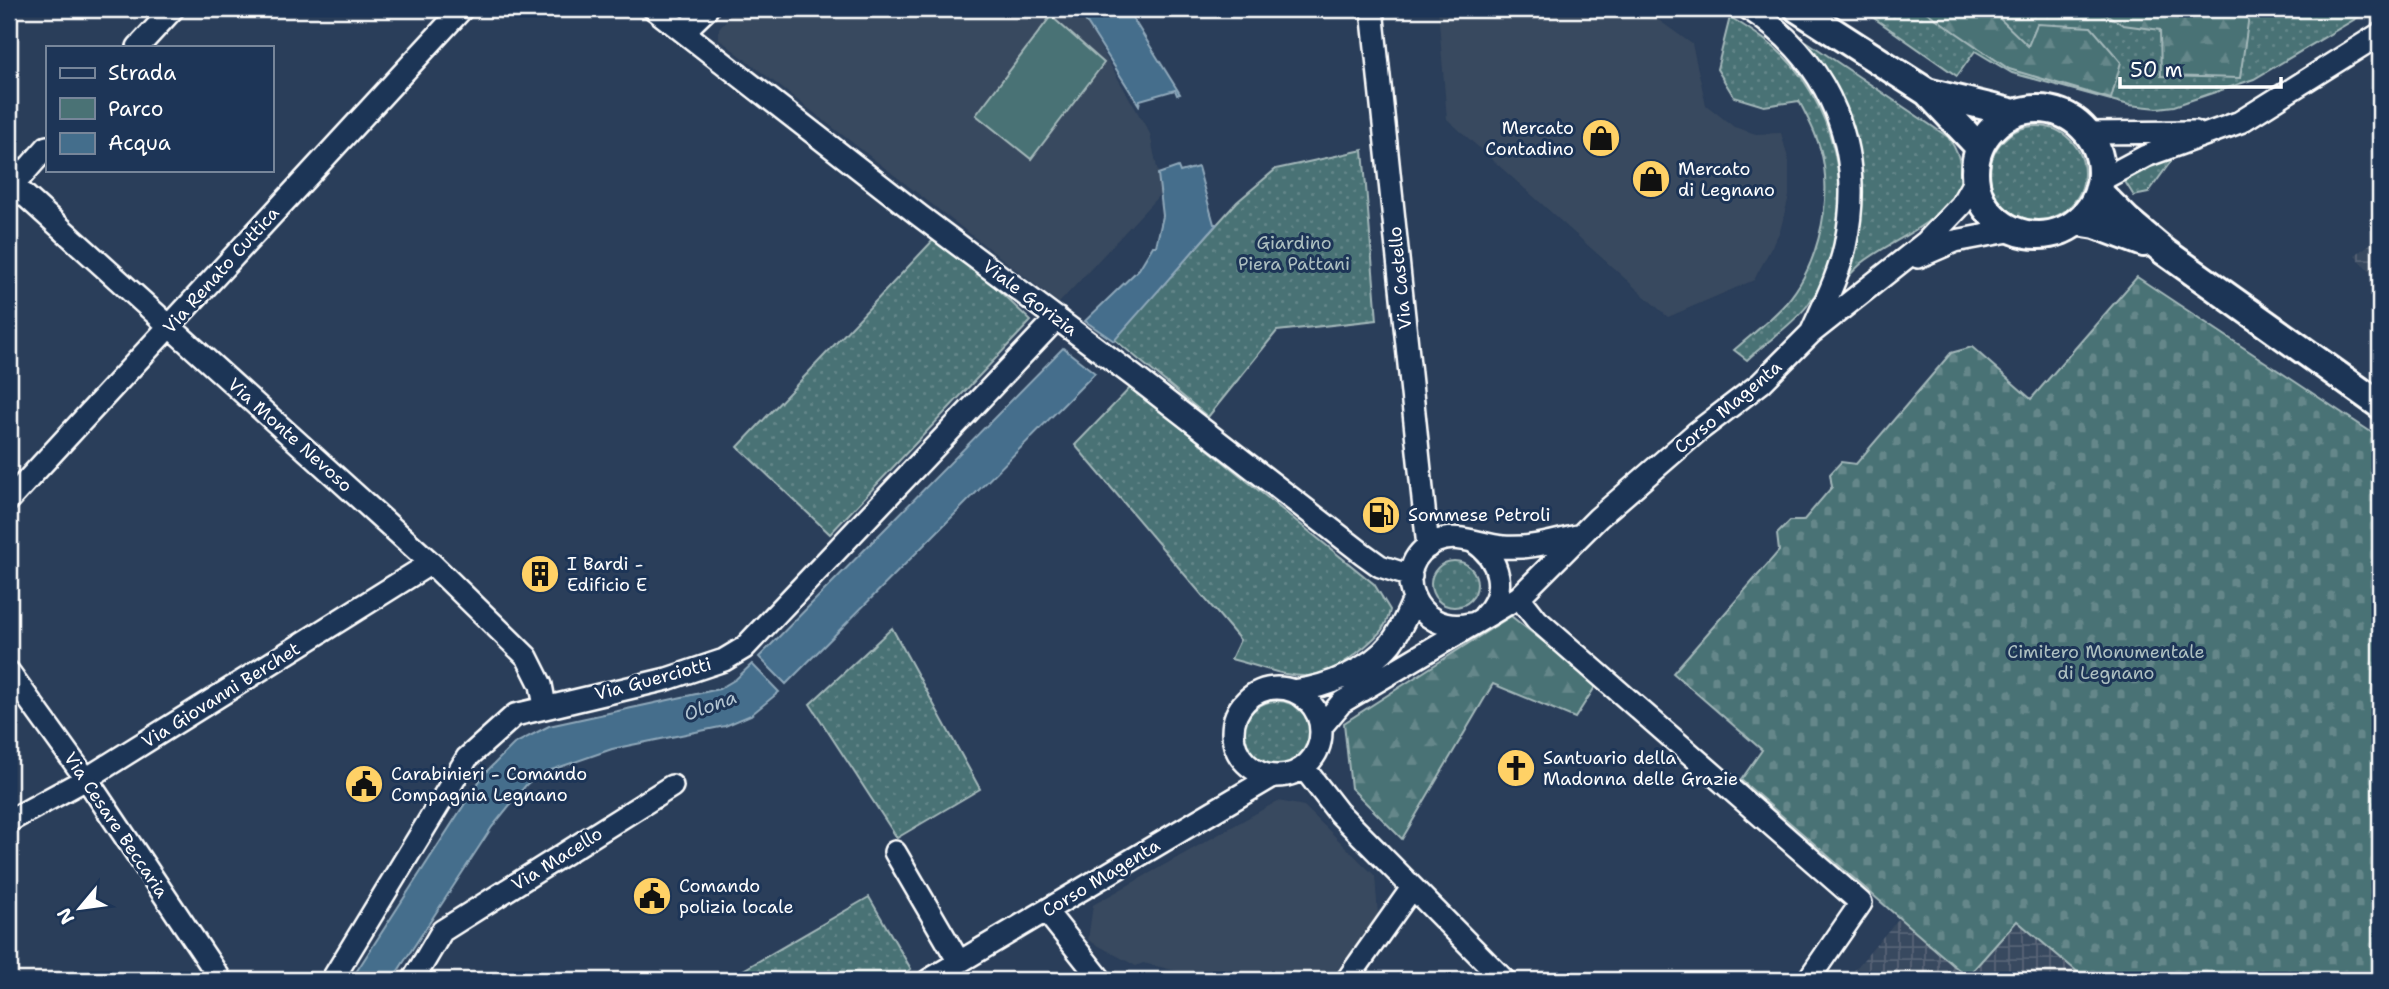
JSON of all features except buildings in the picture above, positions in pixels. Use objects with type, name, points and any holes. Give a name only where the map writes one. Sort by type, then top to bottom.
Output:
[{"type":"main road","points":[[1798,9],[1927,92],[1979,147]]},
{"type":"main road","points":[[1927,92],[2014,113]]},
{"type":"main road","points":[[2046,108],[2063,113],[2089,133],[2099,155],[2100,185],[2089,211],[2077,222],[2047,235],[2014,230],[1988,210],[1975,180],[1979,147],[1999,121],[2014,113],[2046,108]]},
{"type":"main road","points":[[2100,185],[2127,220],[2165,252],[2380,405]]},
{"type":"main road","points":[[2077,222],[2122,234],[2165,252]]},
{"type":"street","points":[[139,46],[173,9]]},
{"type":"street","name":"Via Renato Cuttica","points":[[9,500],[462,9]]},
{"type":"street","name":"Viale Gorizia","points":[[654,9],[920,216],[1373,561],[1388,570],[1411,576]]},
{"type":"street","points":[[684,31],[707,9]]},
{"type":"street","name":"Via Castello","points":[[1372,9],[1427,547]]},
{"type":"street","points":[[1749,9],[1801,51],[1833,103],[1845,142],[1850,182],[1845,245],[1811,333]]},
{"type":"street","points":[[2100,185],[2146,156],[2257,113],[2380,34]]},
{"type":"street","points":[[2089,133],[2214,131]]},
{"type":"street","points":[[10,185],[46,148]]},
{"type":"street","name":"Corso Magenta","points":[[930,980],[1273,776],[1283,777],[1304,768],[1318,750],[1321,727],[1337,705],[1519,597],[1577,536],[1697,432],[1761,383],[1811,333],[1948,221],[1975,180]]},
{"type":"street","name":"Via Monte Nevoso","points":[[10,185],[431,564],[527,657],[541,685],[545,706]]},
{"type":"street","name":"Corso Magenta","points":[[1880,278],[1955,241],[2014,230]]},
{"type":"street","name":"Via Guerciotti","points":[[331,980],[467,758],[515,715],[667,679],[724,660],[744,648],[1057,318]]},
{"type":"street","name":"Corso Magenta","points":[[1427,547],[1449,538],[1503,547],[1530,547],[1577,536]]},
{"type":"street","points":[[1427,547],[1419,555],[1411,576],[1414,599],[1427,618],[1449,626],[1477,621],[1496,599],[1499,576],[1490,555],[1472,541]]},
{"type":"street","name":"Via Giovanni Berchet","points":[[9,821],[86,779],[431,564]]},
{"type":"street","points":[[1519,597],[1537,620],[1861,903],[1808,980]]},
{"type":"street","points":[[1273,776],[1260,774],[1242,760],[1236,749],[1233,727],[1236,715],[1250,697],[1272,688],[1294,691],[1326,686],[1380,653],[1395,637],[1414,599]]},
{"type":"street","name":"Via Cesare Beccaria","points":[[9,672],[86,779],[221,980]]},
{"type":"street","points":[[1294,691],[1312,705],[1321,727]]},
{"type":"street","points":[[1304,768],[1338,813],[1504,980]]},
{"type":"street","name":"Via Macello","points":[[413,980],[442,931],[671,786]]},
{"type":"street","points":[[895,852],[959,962]]},
{"type":"street","points":[[1347,980],[1412,888]]},
{"type":"street","points":[[1046,911],[1101,980]]},
{"type":"shaded area","points":[[737,9],[1078,9],[1150,134],[1162,192],[1059,303],[719,39],[719,28]]},
{"type":"shaded area","name":"Mercato di Legnano","points":[[1438,9],[1643,9],[1692,44],[1706,105],[1734,127],[1756,134],[1781,133],[1789,162],[1789,196],[1780,231],[1754,280],[1668,317],[1447,119]]},
{"type":"shaded area","points":[[2380,237],[2380,283],[2355,255]]},
{"type":"shaded area","points":[[1278,801],[1304,806],[1375,876],[1378,915],[1330,980],[1186,980],[1182,972],[1143,963],[1136,966],[1088,940],[1093,905]]},
{"type":"shaded area","points":[[1899,918],[1967,977],[2017,921],[2087,980],[1846,980]]},
{"type":"green space","points":[[1861,9],[2372,9],[2254,79],[2174,106],[2158,108],[2129,105],[2012,73],[1975,51],[1957,76]]},
{"type":"green space","points":[[1922,9],[1990,9],[2028,46],[2037,24],[2091,27],[2121,62],[2111,99],[2009,69]]},
{"type":"green space","points":[[2098,9],[2250,9],[2240,78],[2161,76],[2160,30],[2123,25]]},
{"type":"green space","points":[[1051,16],[1104,63],[1031,159],[976,115]]},
{"type":"green space","points":[[1730,17],[1779,51],[1811,92],[1825,121],[1834,152],[1839,185],[1839,217],[1834,249],[1824,279],[1801,313],[1747,360],[1734,350],[1786,303],[1813,257],[1823,220],[1825,183],[1820,149],[1799,101],[1764,106],[1734,97],[1717,69]]},
{"type":"green space","points":[[1806,41],[1948,137],[1960,161],[1960,181],[1952,199],[1938,214],[1862,263],[1843,282],[1859,212],[1862,183],[1860,157],[1854,131],[1843,104]]},
{"type":"green space","points":[[2037,126],[2055,130],[2070,140],[2080,155],[2084,173],[2080,191],[2070,206],[2055,216],[2037,220],[2019,216],[2004,206],[1994,191],[1990,173],[1994,155],[2004,140],[2019,130]]},
{"type":"green space","name":"Giardino Piera Pattani","points":[[1363,150],[1377,320],[1277,331],[1208,417],[1114,339],[1237,202],[1276,169]]},
{"type":"green space","points":[[2174,157],[2148,193],[2134,196],[2124,180],[2142,168]]},
{"type":"green space","points":[[939,234],[1031,321],[830,534],[738,447]]},
{"type":"green space","name":"Cimitero Monumentale di Legnano","points":[[2137,277],[2380,438],[2380,980],[2087,980],[2017,921],[1967,977],[1741,780],[1762,750],[1673,673],[1779,551],[1777,534],[1790,521],[1803,521],[1832,487],[1830,474],[1841,462],[1856,464],[1951,353],[1972,347],[2031,399]]},
{"type":"green space","points":[[1131,387],[1374,584],[1390,610],[1384,627],[1377,635],[1345,662],[1329,671],[1314,675],[1285,674],[1231,659],[1240,640],[1075,445]]},
{"type":"green space","points":[[1454,561],[1470,568],[1477,584],[1470,600],[1454,607],[1438,600],[1431,584],[1438,568]]},
{"type":"green space","points":[[1511,616],[1597,684],[1575,718],[1493,684],[1402,839],[1351,788],[1344,723]]},
{"type":"green space","points":[[892,628],[980,789],[897,838],[810,704]]},
{"type":"green space","points":[[1277,701],[1290,704],[1301,711],[1308,722],[1311,735],[1308,748],[1301,759],[1290,766],[1277,769],[1264,766],[1253,759],[1246,748],[1243,735],[1246,722],[1253,711],[1264,704]]},
{"type":"green space","points":[[869,897],[911,969],[892,980],[726,980]]},
{"type":"water","points":[[1078,9],[1127,9],[1180,94],[1177,95],[1175,90],[1140,100],[1139,105]]},
{"type":"water","points":[[1178,167],[1180,172],[1198,167],[1214,224],[1217,224],[1114,341],[1085,321],[1139,269],[1153,246],[1156,246],[1163,216],[1158,174]]},
{"type":"water","points":[[1063,348],[1095,373],[786,684],[759,657]]},
{"type":"water","name":"Olona","points":[[752,664],[779,692],[751,715],[725,726],[612,749],[537,775],[492,827],[392,980],[351,980],[484,774],[514,744],[549,726],[719,689],[736,679]]},
{"type":"place","name":"Mercato Contadino","points":[[1601,138]]},
{"type":"place","name":"Mercato di Legnano","points":[[1651,179]]},
{"type":"place","name":"Sommese Petroli","points":[[1381,515]]},
{"type":"place","name":"I Bardi - Edificio E","points":[[540,574]]},
{"type":"place","name":"Santuario della Madonna delle Grazie","points":[[1516,768]]},
{"type":"place","name":"Carabinieri - Comando Compagnia Legnano","points":[[364,784]]},
{"type":"place","name":"Comando polizia locale","points":[[652,896]]}]
